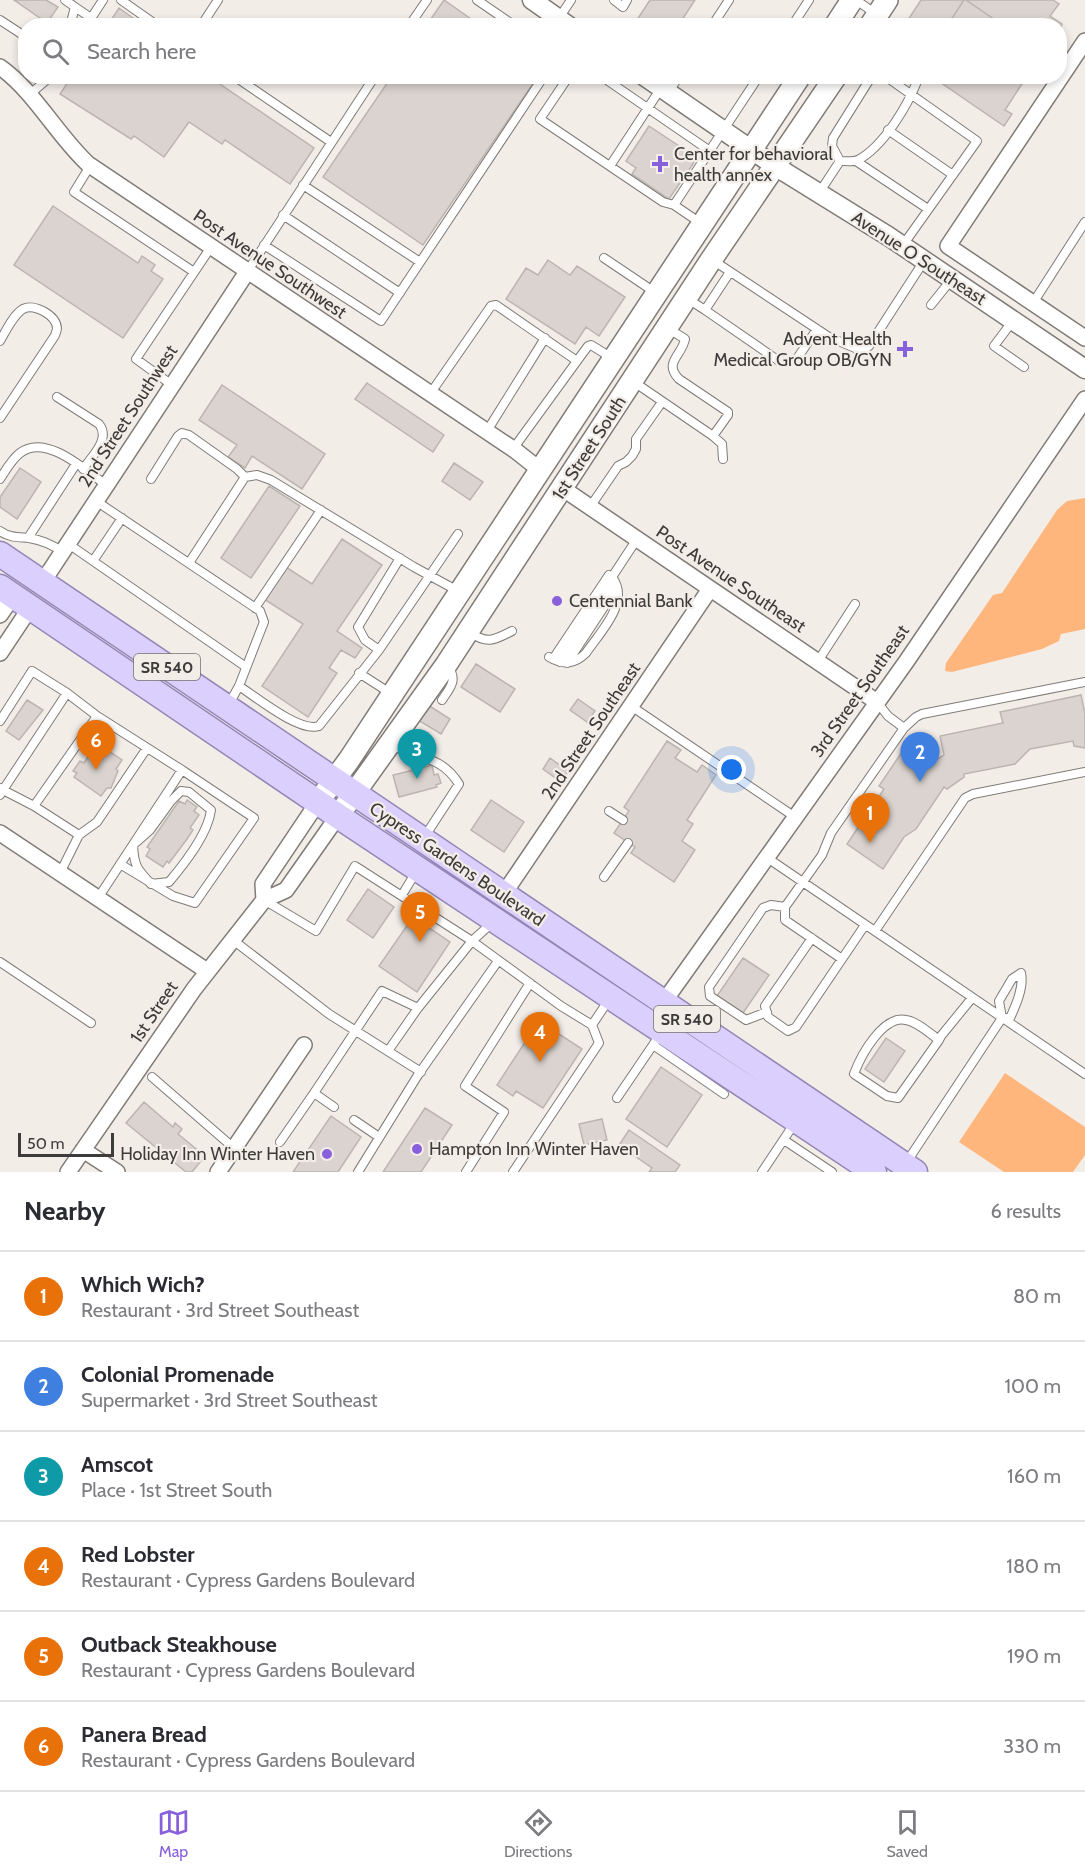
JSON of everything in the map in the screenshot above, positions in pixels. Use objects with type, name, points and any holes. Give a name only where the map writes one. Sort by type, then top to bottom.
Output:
[{"type":"main road","points":[[841,18],[854,0]]},
{"type":"main road","name":"1st Street South","points":[[318,802],[349,760],[795,84]]},
{"type":"main road","name":"1st Street South","points":[[338,816],[446,665],[632,382],[677,334],[696,304],[711,260],[831,84]]},
{"type":"main road","points":[[696,304],[683,288],[683,279],[698,244],[703,225]]},
{"type":"main road","name":"Cypress Gardens Boulevard","points":[[0,554],[906,1170]]},
{"type":"main road","name":"Cypress Gardens Boulevard","points":[[11,601],[611,996],[658,1038],[790,1130],[874,1172]]},
{"type":"main road","points":[[496,919],[510,913],[566,946],[582,948]]},
{"type":"main road","points":[[564,965],[569,964],[591,973],[640,998],[663,1003]]},
{"type":"street","points":[[532,0],[558,18]]},
{"type":"street","points":[[1067,68],[1085,41]]},
{"type":"street","name":"Post Avenue Southwest","points":[[1,70],[18,81]]},
{"type":"street","name":"Post Avenue Southwest","points":[[20,84],[67,142],[90,166],[513,449],[540,470]]},
{"type":"street","name":"Avenue O Southeast","points":[[656,84],[752,150],[902,246],[1085,369]]},
{"type":"street","points":[[1056,84],[948,246],[1085,338]]},
{"type":"street","name":"2nd Street Southwest","points":[[42,583],[247,272]]},
{"type":"street","name":"3rd Street Southeast","points":[[663,1003],[877,702],[1085,399]]},
{"type":"street","name":"Post Avenue Southeast","points":[[562,488],[877,702]]},
{"type":"street","name":"2nd Street Southeast","points":[[503,895],[710,589]]},
{"type":"street","points":[[0,653],[11,601]]},
{"type":"street","name":"1st Street","points":[[264,900],[263,884],[318,802]]},
{"type":"street","name":"1st Street","points":[[80,1154],[207,971],[264,900],[286,890],[338,816]]},
{"type":"street","points":[[0,833],[207,971]]},
{"type":"street","points":[[218,1172],[304,1045]]},
{"type":"street","points":[[68,1172],[80,1154],[117,1172]]},
{"type":"lane","points":[[65,0],[85,18]]},
{"type":"lane","points":[[92,18],[103,0]]},
{"type":"lane","points":[[120,0],[146,18]]},
{"type":"lane","points":[[206,18],[218,0]]},
{"type":"lane","points":[[415,18],[427,0]]},
{"type":"lane","points":[[477,0],[503,18]]},
{"type":"lane","points":[[565,18],[571,0]]},
{"type":"lane","points":[[614,0],[623,6],[627,0]]},
{"type":"lane","points":[[717,18],[729,0]]},
{"type":"lane","points":[[797,18],[809,0]]},
{"type":"lane","points":[[854,0],[878,13]]},
{"type":"lane","points":[[72,18],[75,7]]},
{"type":"lane","points":[[1,21],[18,32]]},
{"type":"lane","points":[[29,95],[42,84]]},
{"type":"lane","points":[[246,84],[331,142]]},
{"type":"lane","points":[[247,272],[370,84]]},
{"type":"lane","points":[[264,245],[381,321],[539,84]]},
{"type":"lane","points":[[564,84],[540,119],[663,202],[674,205],[703,225]]},
{"type":"lane","points":[[613,84],[710,151]]},
{"type":"lane","points":[[610,166],[648,108],[671,84]]},
{"type":"lane","points":[[674,205],[754,84]]},
{"type":"lane","points":[[840,161],[832,146],[833,138],[867,84]]},
{"type":"lane","points":[[896,84],[977,141],[902,246]]},
{"type":"lane","points":[[856,161],[873,149],[888,130],[912,95],[916,84]]},
{"type":"lane","points":[[888,130],[953,175]]},
{"type":"lane","points":[[840,161],[856,161],[928,209]]},
{"type":"lane","points":[[819,193],[840,161]]},
{"type":"lane","points":[[90,166],[74,192],[194,272]]},
{"type":"lane","points":[[303,185],[420,262]]},
{"type":"lane","points":[[283,215],[399,293]]},
{"type":"lane","points":[[1033,303],[1085,222]]},
{"type":"lane","points":[[172,386],[136,359],[211,247]]},
{"type":"lane","points":[[604,258],[657,294]]},
{"type":"lane","points":[[711,260],[817,329],[838,341],[864,350],[869,346],[924,261]]},
{"type":"lane","points":[[730,272],[696,304],[779,361],[796,360],[817,329]]},
{"type":"lane","points":[[931,305],[951,279]]},
{"type":"lane","points":[[430,394],[491,306],[496,305],[577,361]]},
{"type":"lane","points":[[0,341],[20,311],[27,307],[36,308],[53,318],[57,329],[54,338],[0,418]]},
{"type":"lane","points":[[1013,320],[994,346],[1024,367]]},
{"type":"lane","points":[[677,334],[685,343],[672,366],[673,373],[728,412],[713,436]]},
{"type":"lane","points":[[487,432],[545,339]]},
{"type":"lane","points":[[513,449],[588,346],[591,345],[613,359]]},
{"type":"lane","points":[[632,382],[713,436],[722,444],[723,459]]},
{"type":"lane","points":[[28,538],[104,438],[104,430],[99,424],[57,397]]},
{"type":"lane","points":[[590,507],[618,466],[632,456],[636,449],[636,440],[662,402]]},
{"type":"lane","points":[[151,479],[178,436],[183,433],[237,469],[245,477]]},
{"type":"lane","points":[[0,479],[13,459],[22,451],[31,447],[43,446],[54,449],[106,485]]},
{"type":"lane","points":[[189,563],[245,477],[257,475],[271,480],[460,592]]},
{"type":"lane","points":[[96,501],[260,611],[264,622],[239,686],[227,708]]},
{"type":"lane","points":[[255,608],[321,510]]},
{"type":"lane","points":[[93,561],[122,518]]},
{"type":"lane","points":[[0,531],[18,539],[28,538],[65,547],[93,561],[246,667]]},
{"type":"lane","points":[[239,686],[296,723],[312,728],[319,726],[379,650],[458,534]]},
{"type":"lane","points":[[613,580],[619,595],[616,608],[586,653],[581,658],[557,660],[613,580],[637,539]]},
{"type":"lane","points":[[379,650],[365,640],[358,627],[400,558]]},
{"type":"lane","points":[[818,661],[855,604]]},
{"type":"lane","points":[[467,632],[486,641],[497,639],[512,631]]},
{"type":"lane","points":[[442,700],[453,682],[453,673],[446,665]]},
{"type":"lane","points":[[0,721],[32,671],[67,693],[97,717],[254,818],[195,903],[173,896],[120,864]]},
{"type":"lane","points":[[359,673],[392,694]]},
{"type":"lane","points":[[842,959],[785,920],[785,907],[822,855],[831,833],[904,728],[922,714],[1085,682]]},
{"type":"lane","points":[[67,693],[1,791],[34,806],[79,836]]},
{"type":"lane","points":[[877,702],[888,716],[904,728]]},
{"type":"lane","points":[[631,706],[795,818]]},
{"type":"lane","points":[[34,806],[97,717]]},
{"type":"lane","points":[[390,745],[401,751],[430,758],[451,771],[459,784],[422,840]]},
{"type":"lane","points":[[60,873],[79,836],[97,822],[147,748]]},
{"type":"lane","points":[[98,898],[182,770]]},
{"type":"lane","points":[[875,931],[965,798],[973,794],[1085,772]]},
{"type":"lane","points":[[133,845],[150,830],[181,791],[189,792],[211,810],[209,823],[179,871],[169,882],[151,884]]},
{"type":"lane","points":[[609,811],[623,820]]},
{"type":"lane","points":[[604,877],[628,843]]},
{"type":"lane","points":[[133,845],[136,869],[151,884]]},
{"type":"lane","points":[[766,857],[1085,1074]]},
{"type":"lane","points":[[264,900],[316,931],[355,866],[472,941],[530,984],[592,1025],[599,1043],[513,1172]]},
{"type":"lane","points":[[402,895],[418,868]]},
{"type":"lane","points":[[766,1012],[746,1020],[710,996],[709,987],[763,908],[771,904],[785,907]]},
{"type":"lane","points":[[388,1051],[418,1008],[472,941],[496,919]]},
{"type":"lane","points":[[812,938],[765,1005],[768,1017],[788,1031],[796,1027],[865,925]]},
{"type":"lane","points":[[233,940],[329,1014],[421,1072]]},
{"type":"lane","points":[[358,1172],[421,1072],[498,961]]},
{"type":"lane","points":[[0,962],[91,1023]]},
{"type":"lane","points":[[906,1170],[1002,1018],[999,1001],[1014,976],[1021,972],[1022,986],[1013,1012],[1010,1018],[1002,1018]]},
{"type":"lane","points":[[466,1172],[504,1112],[465,1086],[530,984]]},
{"type":"lane","points":[[280,1143],[382,991],[418,1008]]},
{"type":"lane","points":[[592,1025],[611,996]]},
{"type":"lane","points":[[939,1040],[908,1020],[894,1019],[883,1026],[858,1062],[854,1074],[887,1096],[898,1098],[972,998]]},
{"type":"lane","points":[[617,1098],[658,1038],[724,1094]]},
{"type":"lane","points":[[152,1077],[235,1149]]},
{"type":"lane","points":[[314,1093],[334,1107]]},
{"type":"lane","points":[[354,1120],[379,1137]]},
{"type":"lane","points":[[762,1172],[790,1130],[832,1172]]},
{"type":"shaded area","points":[[1085,498],[1085,629],[1061,634],[1059,641],[1042,649],[952,672],[945,671],[946,663],[993,595],[1002,593],[1057,510],[1067,501]]},
{"type":"shaded area","points":[[1005,1073],[1085,1127],[1085,1155],[1073,1172],[1004,1172],[959,1142]]},
{"type":"building","points":[[14,0],[46,0],[58,7],[50,18],[40,18]]},
{"type":"building","points":[[444,0],[470,18],[432,18]]},
{"type":"building","points":[[650,0],[695,0],[683,18],[638,18]]},
{"type":"building","points":[[921,0],[964,0],[952,18],[909,18]]},
{"type":"building","points":[[921,0],[1053,0],[1059,4],[1050,16],[1053,18],[909,18]]},
{"type":"building","points":[[966,0],[1053,0],[1059,4],[1050,16],[1053,18],[992,18]]},
{"type":"building","points":[[119,8],[133,18],[112,18]]},
{"type":"building","points":[[67,84],[220,84],[314,148],[290,184],[225,140],[222,144],[189,122],[164,157],[134,136],[131,139],[60,94]]},
{"type":"building","points":[[387,84],[533,84],[423,245],[323,177]]},
{"type":"building","points":[[943,84],[1022,84],[1005,110],[1012,114],[1004,126]]},
{"type":"building","points":[[943,84],[1022,84],[1005,110],[1012,114],[1004,126]]},
{"type":"building","points":[[649,126],[697,158],[669,199],[632,174],[636,168],[626,161]]},
{"type":"building","points":[[53,206],[138,263],[142,256],[155,265],[151,271],[163,279],[123,338],[14,265]]},
{"type":"building","points":[[548,260],[570,275],[577,266],[625,297],[599,336],[586,327],[575,344],[506,299],[526,268],[538,275]]},
{"type":"building","points":[[367,383],[444,435],[433,452],[355,399]]},
{"type":"building","points":[[222,385],[325,454],[302,489],[252,456],[245,468],[228,457],[237,445],[199,420]]},
{"type":"building","points":[[454,463],[483,482],[470,500],[442,481]]},
{"type":"building","points":[[20,468],[41,482],[17,519],[0,507],[0,497]]},
{"type":"building","points":[[269,486],[300,506],[251,578],[221,558]]},
{"type":"building","points":[[342,539],[382,565],[337,631],[362,648],[355,658],[341,650],[329,668],[337,673],[308,717],[262,686],[303,624],[264,599],[286,567],[312,584]]},
{"type":"building","points":[[476,664],[515,689],[500,712],[461,687]]},
{"type":"building","points":[[1081,695],[1085,714],[1085,748],[1074,746],[1073,741],[1030,749],[1015,764],[964,774],[964,777],[947,789],[944,787],[916,829],[904,837],[883,869],[847,844],[884,789],[879,786],[904,749],[928,765],[944,755],[940,736],[1003,723],[1000,712]]},
{"type":"building","points":[[578,699],[595,711],[587,722],[570,710]]},
{"type":"building","points":[[27,700],[43,710],[19,740],[6,731]]},
{"type":"building","points":[[428,705],[450,719],[441,734],[418,720]]},
{"type":"building","points":[[667,741],[681,750],[675,758],[697,772],[702,765],[716,775],[687,820],[693,824],[682,841],[695,850],[674,882],[631,853],[635,847],[614,833],[629,811],[624,807]]},
{"type":"building","points":[[97,743],[122,760],[116,769],[118,771],[111,788],[107,788],[101,796],[74,777],[77,773],[73,771],[80,761],[84,763]]},
{"type":"building","points":[[550,758],[568,771],[561,782],[543,769]]},
{"type":"building","points":[[423,762],[425,767],[432,765],[434,775],[438,774],[441,783],[436,785],[437,787],[399,797],[393,775],[414,770],[412,765]]},
{"type":"building","points":[[187,800],[197,807],[194,811],[199,815],[190,828],[193,830],[187,839],[169,863],[167,861],[163,867],[146,856],[150,849],[147,847],[179,801],[185,804]]},
{"type":"building","points":[[491,800],[524,822],[504,852],[471,830]]},
{"type":"building","points":[[368,889],[394,907],[373,938],[347,920]]},
{"type":"building","points":[[413,917],[450,942],[417,992],[379,966]]},
{"type":"building","points":[[743,958],[769,975],[743,1013],[717,996]]},
{"type":"building","points":[[539,1021],[582,1049],[543,1108],[516,1091],[513,1096],[497,1085]]},
{"type":"building","points":[[886,1038],[905,1051],[884,1082],[865,1069]]},
{"type":"building","points":[[661,1067],[702,1095],[667,1147],[626,1119]]},
{"type":"building","points":[[144,1102],[173,1127],[175,1123],[182,1129],[178,1134],[205,1156],[192,1172],[186,1172],[126,1123]]},
{"type":"building","name":"Hampton Inn Winter Haven","points":[[425,1108],[452,1125],[421,1172],[383,1172]]},
{"type":"building","name":"Holiday Inn Winter Haven","points":[[331,1116],[361,1137],[338,1172],[293,1172]]},
{"type":"building","points":[[602,1119],[607,1140],[584,1145],[579,1124]]},
{"type":"building","points":[[629,1130],[680,1165],[675,1172],[649,1172],[652,1168],[619,1145]]},
{"type":"place","name":"Center for behavioral health annex","points":[[660,164]]},
{"type":"place","name":"Advent Health Medical Group OB/GYN","points":[[905,349]]},
{"type":"place","name":"Centennial Bank","points":[[557,601]]},
{"type":"place","name":"Panera Bread","points":[[96,770]]},
{"type":"place","name":"Amscot","points":[[417,779]]},
{"type":"place","name":"Colonial Promenade","points":[[920,782]]},
{"type":"place","name":"Which Wich?","points":[[870,843]]},
{"type":"place","name":"Outback Steakhouse","points":[[420,942]]},
{"type":"place","name":"Red Lobster","points":[[540,1062]]},
{"type":"place","name":"Hampton Inn Winter Haven","points":[[417,1149]]},
{"type":"place","name":"Holiday Inn Winter Haven","points":[[327,1154]]}]
